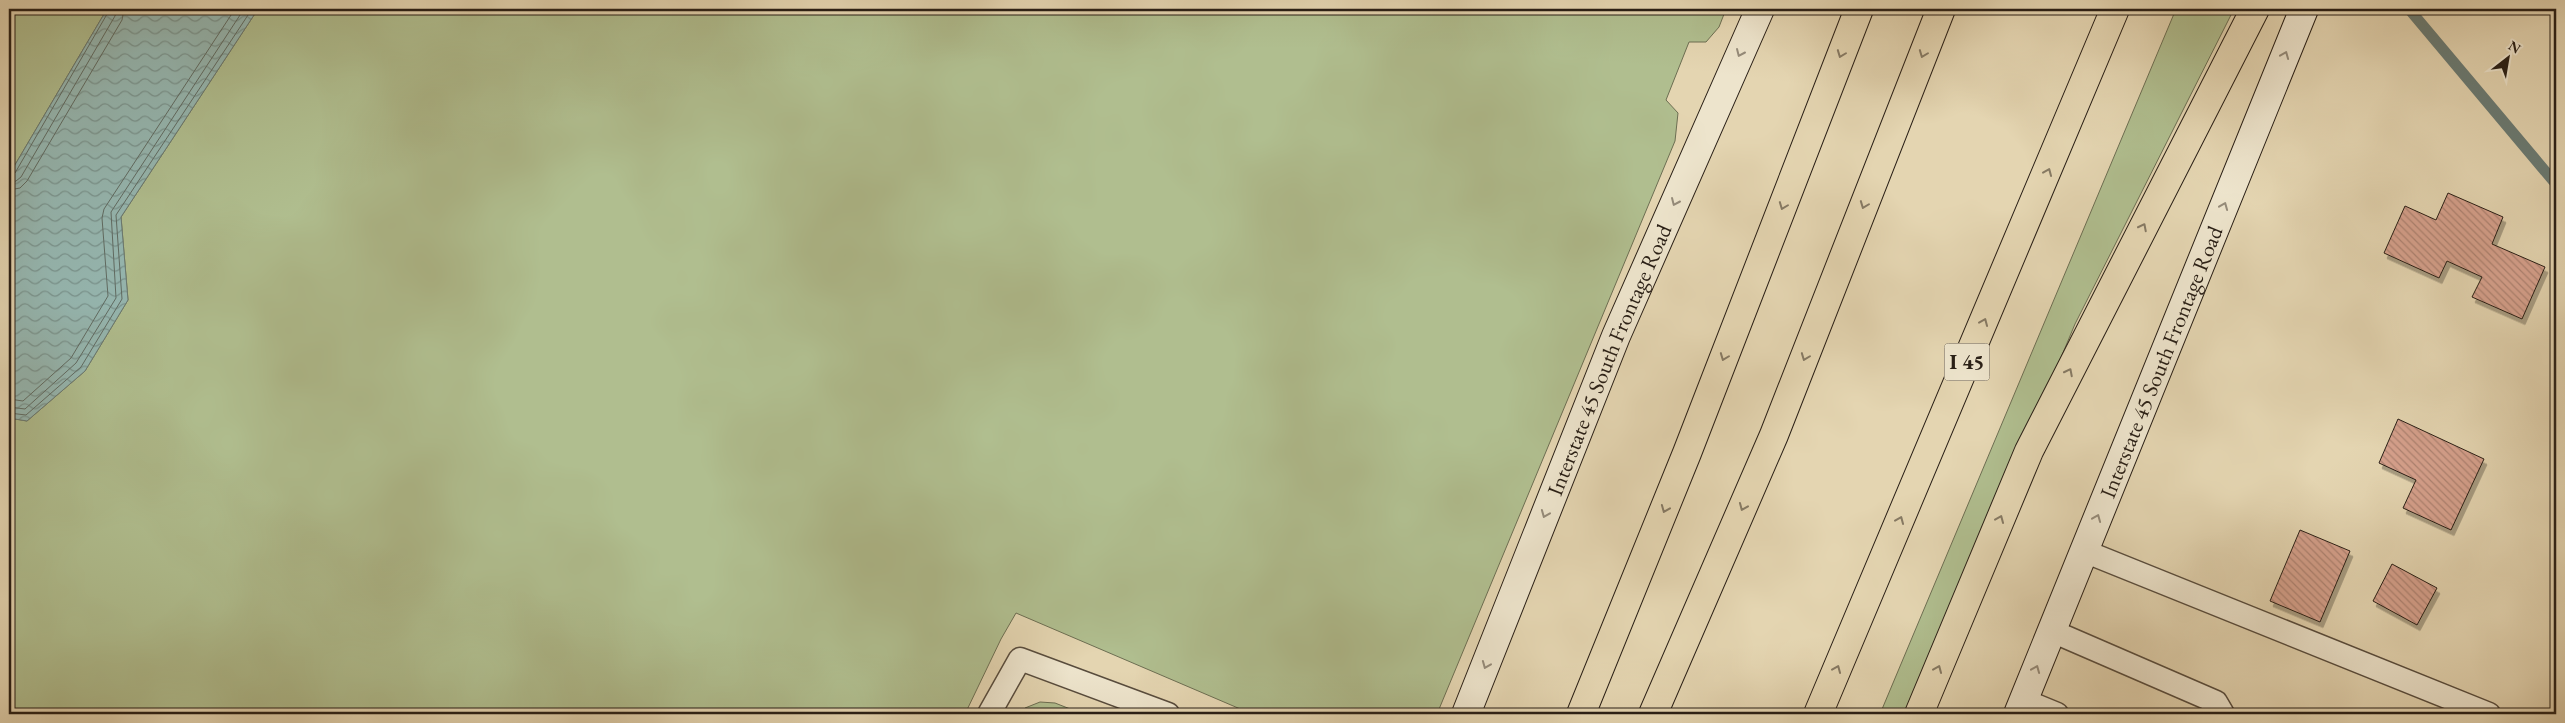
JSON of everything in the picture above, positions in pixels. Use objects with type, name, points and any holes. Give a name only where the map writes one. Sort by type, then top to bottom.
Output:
[{"type":"highway","points":[[1581,714],[1687,453],[1859,9]]},
{"type":"highway","points":[[1653,714],[1774,435],[1941,9]]},
{"type":"highway","name":"I 45","points":[[1818,714],[2115,9]]},
{"type":"highway","points":[[1919,714],[2029,451],[2254,9]]},
{"type":"main road","name":"Interstate 45 South Frontage Road","points":[[1466,714],[1616,336],[1760,9]]},
{"type":"main road","name":"Interstate 45 South Frontage Road","points":[[2021,707],[2304,9]]},
{"type":"lane","points":[[2084,551],[2489,714]]},
{"type":"lane","points":[[2052,631],[2216,702],[2223,714]]},
{"type":"lane","points":[[989,714],[1020,659],[1168,714]]},
{"type":"lane","points":[[2021,707],[2058,714]]},
{"type":"green space","points":[[9,9],[107,9],[9,175]]},
{"type":"green space","points":[[258,9],[1726,9],[1719,27],[1706,42],[1689,42],[1666,100],[1678,113],[1675,141],[1437,714],[1252,714],[1016,613],[1001,639],[965,714],[9,714],[9,418],[27,421],[85,371],[128,300],[121,217]]},
{"type":"green space","points":[[2176,9],[2234,9],[2075,324],[1912,714],[1880,714]]},
{"type":"green space","points":[[1040,702],[1055,703],[1083,714],[1022,714],[1025,708]]},
{"type":"water","points":[[107,9],[258,9],[121,217],[128,300],[85,371],[27,421],[9,418],[9,175]]},
{"type":"building","points":[[2448,193],[2503,217],[2492,244],[2545,267],[2522,319],[2472,297],[2482,277],[2447,261],[2439,278],[2384,253],[2405,206],[2436,220]]},
{"type":"building","points":[[2398,419],[2484,459],[2451,530],[2403,508],[2416,480],[2379,463]]},
{"type":"building","points":[[2300,530],[2350,551],[2320,622],[2270,601]]},
{"type":"building","points":[[2392,564],[2437,588],[2417,625],[2373,601]]},
{"type":"waterway","points":[[2409,9],[2556,184]]}]
